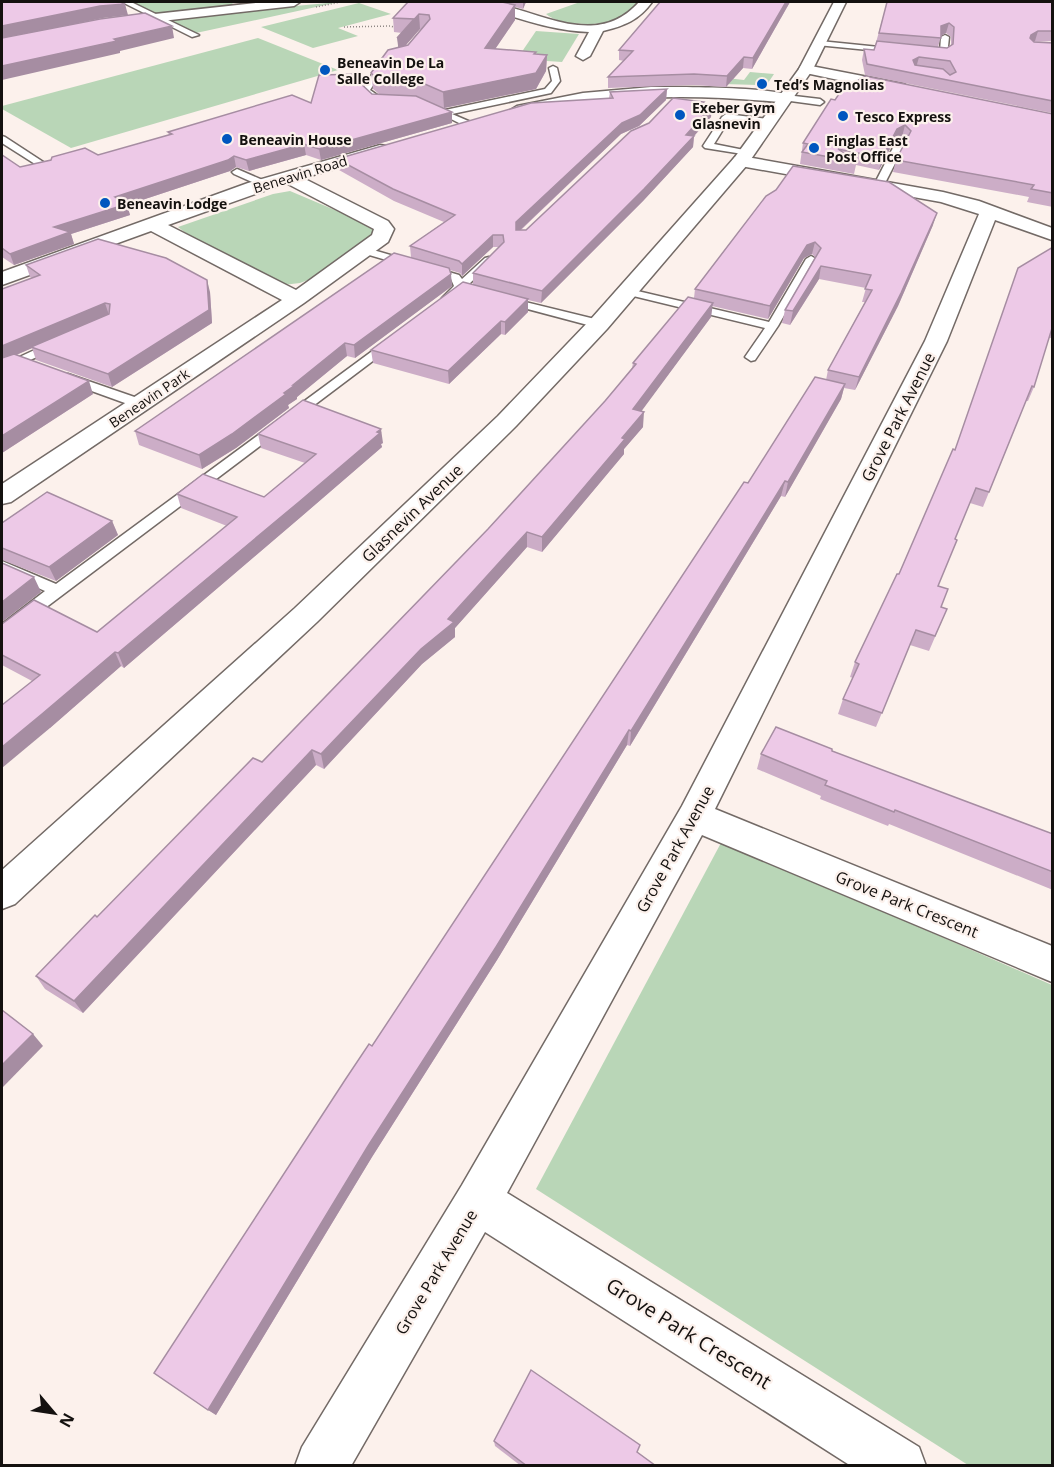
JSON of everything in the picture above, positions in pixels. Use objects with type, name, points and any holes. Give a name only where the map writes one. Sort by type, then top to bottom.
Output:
[{"type":"street","points":[[93,26],[248,4],[294,2]]},
{"type":"street","points":[[480,2],[557,24],[598,27],[622,22],[633,16],[645,2]]},
{"type":"street","name":"Glasnevin Avenue","points":[[2,893],[306,615],[507,420],[600,324],[743,157],[806,69],[840,2]]},
{"type":"street","points":[[526,15],[546,8]]},
{"type":"street","points":[[582,56],[598,27]]},
{"type":"street","points":[[806,69],[921,92]]},
{"type":"street","points":[[440,133],[539,105],[619,93],[675,97],[786,98]]},
{"type":"street","name":"Beneavin Road","points":[[4,275],[264,184],[397,145]]},
{"type":"street","points":[[743,157],[942,197],[1053,234]]},
{"type":"street","name":"Beneavin Park","points":[[2,496],[297,299],[381,238],[384,230],[381,225],[287,177]]},
{"type":"street","name":"Grove Park Avenue","points":[[321,1466],[478,1201],[694,816],[936,341],[989,212]]},
{"type":"street","points":[[151,224],[297,299]]},
{"type":"street","name":"Grove Park Crescent","points":[[694,816],[1053,964]]},
{"type":"street","name":"Grove Park Crescent","points":[[478,1201],[900,1466]]},
{"type":"lane","points":[[126,2],[195,35]]},
{"type":"lane","points":[[920,53],[944,54],[945,37]]},
{"type":"lane","points":[[820,43],[910,52]]},
{"type":"lane","points":[[394,59],[384,61],[366,90],[378,100],[399,101]]},
{"type":"lane","points":[[447,112],[548,91],[556,81],[553,68]]},
{"type":"lane","points":[[786,98],[820,102]]},
{"type":"lane","points":[[419,102],[447,112],[470,124]]},
{"type":"lane","points":[[743,157],[708,146],[724,113],[768,122]]},
{"type":"lane","points":[[2,139],[49,169]]},
{"type":"lane","points":[[879,185],[901,142]]},
{"type":"lane","points":[[237,172],[264,184]]},
{"type":"lane","points":[[363,250],[455,277],[461,288],[600,324]]},
{"type":"lane","points":[[432,310],[461,288],[499,251]]},
{"type":"lane","points":[[751,357],[811,260]]},
{"type":"lane","points":[[629,292],[772,326]]},
{"type":"lane","points":[[2,632],[404,332]]},
{"type":"lane","points":[[68,339],[14,362],[46,370],[141,404]]},
{"type":"lane","points":[[2,566],[56,590]]},
{"type":"path","points":[[581,2],[607,2]]},
{"type":"path","points":[[344,27],[390,26],[405,29]]},
{"type":"green space","points":[[128,2],[231,2],[240,11],[339,2],[196,33]]},
{"type":"green space","points":[[580,2],[638,2],[618,20],[597,24],[562,21],[546,14]]},
{"type":"green space","points":[[359,3],[391,14],[338,28],[358,36],[313,48],[261,27]]},
{"type":"green space","points":[[536,31],[579,34],[562,62],[517,59]]},
{"type":"green space","points":[[258,38],[338,70],[71,148],[2,109],[2,106]]},
{"type":"green space","points":[[750,72],[774,74],[768,83],[724,84],[727,78],[744,80]]},
{"type":"green space","points":[[290,191],[375,227],[377,232],[316,277],[300,283],[283,285],[201,245],[178,227],[273,194]]},
{"type":"green space","points":[[722,841],[1052,985],[1052,1465],[968,1465],[536,1189]]},
{"type":"building","points":[[2,2],[120,2],[125,4],[100,6],[2,26]]},
{"type":"building","points":[[408,2],[502,2],[515,5],[485,48],[547,55],[536,73],[443,92],[418,81],[379,80],[371,73],[388,50],[408,45],[430,19],[429,15],[419,14],[397,38],[414,19],[393,18]]},
{"type":"building","points":[[660,2],[786,2],[753,58],[744,57],[727,76],[694,74],[608,77],[633,51],[619,50]]},
{"type":"building","points":[[887,2],[1053,2],[1053,31],[1038,31],[1030,38],[1034,42],[1053,43],[1053,101],[867,64],[864,49],[874,50],[877,41],[947,48],[953,44],[954,27],[949,23],[941,26],[941,38],[879,33]],"holes":[[[919,57],[950,61],[956,72],[950,75],[943,69],[915,65],[913,60]]]},
{"type":"building","points":[[145,13],[172,26],[114,39],[117,41],[2,66],[2,38],[100,19]]},
{"type":"building","points":[[362,74],[359,82],[372,94],[416,96],[452,112],[319,149],[304,144],[246,160],[234,156],[228,160],[115,197],[127,204],[54,227],[70,232],[10,254],[2,248],[2,155],[20,167],[51,160],[52,157],[85,148],[98,155],[172,134],[168,132],[292,95],[311,103],[319,75]]},
{"type":"building","points":[[865,76],[1053,114],[1053,193],[1031,189],[1034,185],[896,160],[911,131],[905,125],[897,129],[882,158],[838,149],[857,162],[802,152],[808,144],[803,143],[831,99],[835,100],[841,91]]},
{"type":"building","points":[[667,89],[640,115],[622,123],[516,222],[516,230],[526,230],[631,131],[649,123],[673,98],[704,102],[702,104],[712,106],[686,135],[694,136],[542,291],[473,273],[504,242],[503,235],[493,235],[462,264],[459,261],[410,246],[455,215],[393,189],[337,159],[531,103],[613,98],[610,92]]},
{"type":"building","points":[[793,166],[889,182],[937,213],[901,293],[859,377],[828,370],[872,290],[865,289],[871,275],[821,266],[793,311],[785,310],[821,248],[815,242],[807,245],[770,306],[695,289],[766,196],[776,190]]},
{"type":"building","points":[[98,239],[166,258],[207,280],[209,310],[108,374],[31,347],[109,314],[110,304],[105,303],[2,346],[2,289],[40,275],[26,265]]},
{"type":"building","points":[[1053,247],[1053,325],[1034,387],[1032,386],[989,492],[976,488],[955,539],[957,540],[938,586],[948,589],[941,607],[947,609],[935,636],[916,630],[882,713],[843,699],[859,664],[855,662],[899,574],[953,449],[955,450],[1018,268]]},
{"type":"building","points":[[394,253],[449,268],[451,274],[354,345],[345,343],[284,393],[286,394],[199,455],[135,431]]},
{"type":"building","points":[[463,282],[528,299],[448,371],[371,350]]},
{"type":"building","points":[[688,297],[713,303],[633,409],[644,412],[622,438],[625,439],[542,537],[527,532],[448,619],[454,622],[421,649],[321,754],[312,750],[74,1001],[36,976],[253,758],[262,762],[488,529],[605,401],[636,364],[633,363]]},
{"type":"building","points":[[14,354],[89,381],[2,436],[2,358]]},
{"type":"building","points":[[815,377],[845,384],[788,482],[785,481],[496,947],[368,1146],[208,1410],[154,1373],[345,1080],[369,1044],[372,1046],[744,482],[748,483]]},
{"type":"building","points":[[303,400],[381,429],[377,432],[380,433],[118,653],[115,652],[2,747],[2,705],[40,675],[2,655],[2,624],[34,600],[97,632],[237,517],[177,494],[203,474],[264,497],[316,454],[258,434]]},
{"type":"building","points":[[47,492],[112,521],[49,567],[2,548],[2,523]]},
{"type":"building","points":[[2,563],[34,577],[2,602]]},
{"type":"building","points":[[776,727],[832,749],[832,751],[1053,834],[1053,872],[825,785],[827,781],[761,754]]},
{"type":"building","points":[[2,1010],[33,1034],[2,1065]]},
{"type":"building","points":[[531,1370],[640,1445],[637,1452],[656,1466],[527,1466],[494,1441]]},
{"type":"place","name":"Beneavin De La Salle College","points":[[325,70]]},
{"type":"place","name":"Ted’s Magnolias","points":[[762,84]]},
{"type":"place","name":"Exeber Gym Glasnevin","points":[[680,115]]},
{"type":"place","name":"Tesco Express","points":[[843,116]]},
{"type":"place","name":"Beneavin House","points":[[227,139]]},
{"type":"place","name":"Finglas East Post Office","points":[[814,148]]},
{"type":"place","name":"Beneavin Lodge","points":[[105,203]]}]
